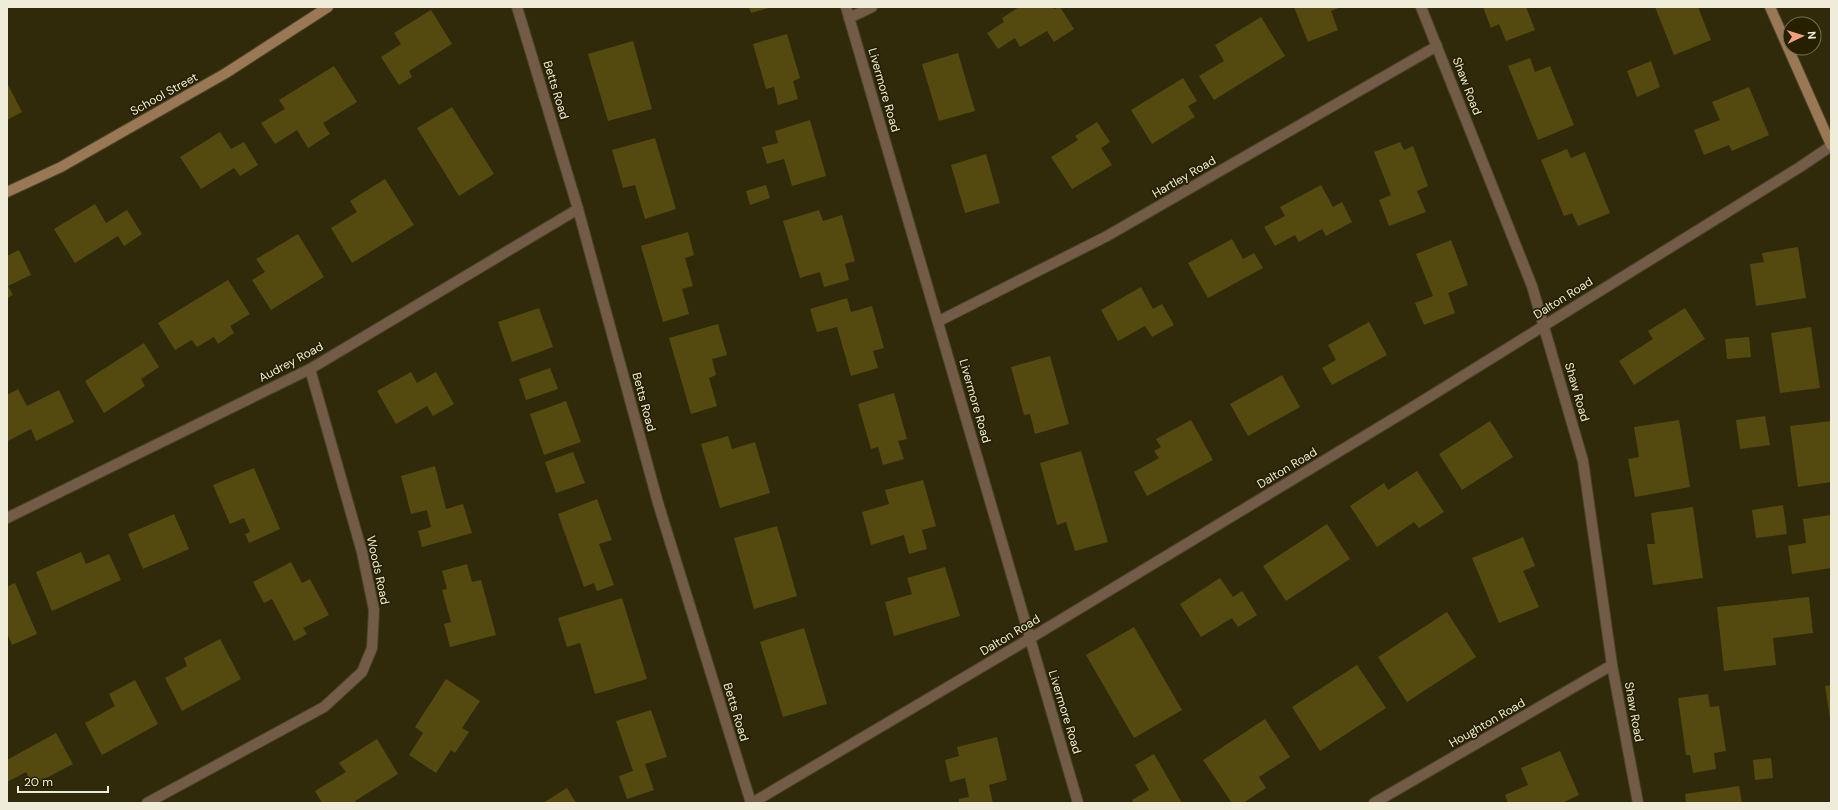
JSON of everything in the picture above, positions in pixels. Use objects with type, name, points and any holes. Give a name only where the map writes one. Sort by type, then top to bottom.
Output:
[{"type":"street","name":"School Street","points":[[7,192],[61,167],[226,73],[328,7]]},
{"type":"street","name":"Betts Road","points":[[517,7],[578,209],[658,503],[751,803]]},
{"type":"street","name":"Livermore Road","points":[[846,7],[939,321],[1029,639],[1078,803]]},
{"type":"street","points":[[849,18],[872,7]]},
{"type":"street","name":"Shaw Road","points":[[1421,7],[1438,46],[1532,286],[1583,461],[1612,665],[1638,803]]},
{"type":"street","points":[[1770,7],[1831,146]]},
{"type":"street","name":"Hartley Road","points":[[939,321],[1107,236],[1438,46]]},
{"type":"street","name":"Dalton Road","points":[[751,803],[1029,639],[1409,409],[1800,167],[1831,146]]},
{"type":"street","name":"Audrey Road","points":[[7,518],[310,369],[578,209]]},
{"type":"street","name":"Woods Road","points":[[147,803],[324,707],[362,672],[372,648],[374,610],[364,560],[310,369]]},
{"type":"street","name":"Houghton Road","points":[[1374,803],[1612,665]]},
{"type":"building","points":[[749,7],[772,7],[751,13]]},
{"type":"building","points":[[1019,7],[1053,7],[1054,9],[1060,7],[1074,29],[1054,42],[1047,31],[1020,47],[1015,38],[998,49],[987,33],[1004,22],[1002,18]]},
{"type":"building","points":[[1294,7],[1341,7],[1331,11],[1338,30],[1308,42]]},
{"type":"building","points":[[1483,7],[1526,7],[1535,30],[1506,41],[1499,24],[1491,28]]},
{"type":"building","points":[[1655,7],[1698,7],[1711,40],[1674,55]]},
{"type":"building","points":[[431,10],[452,44],[409,71],[412,77],[399,85],[381,57],[401,44],[394,33]]},
{"type":"building","points":[[1261,17],[1285,56],[1214,100],[1199,76],[1224,61],[1215,45]]},
{"type":"building","points":[[787,34],[800,78],[793,81],[798,99],[778,105],[774,87],[766,89],[753,44]]},
{"type":"building","points":[[633,41],[652,109],[608,121],[588,54]]},
{"type":"building","points":[[958,53],[975,111],[939,121],[922,64]]},
{"type":"building","points":[[1530,58],[1535,72],[1550,66],[1574,125],[1538,140],[1508,66]]},
{"type":"building","points":[[1651,61],[1660,87],[1637,97],[1627,71]]},
{"type":"building","points":[[334,66],[357,102],[323,123],[330,134],[308,148],[297,130],[275,144],[261,123],[285,109],[279,100]]},
{"type":"building","points":[[1183,78],[1197,101],[1188,106],[1195,117],[1152,144],[1131,110]]},
{"type":"building","points":[[7,83],[22,112],[7,120]]},
{"type":"building","points":[[1749,87],[1769,135],[1732,151],[1729,145],[1704,155],[1694,130],[1720,120],[1712,102]]},
{"type":"building","points":[[452,107],[494,174],[459,196],[417,128]]},
{"type":"building","points":[[810,120],[826,176],[792,186],[784,159],[767,164],[762,147],[778,143],[775,131]]},
{"type":"building","points":[[1097,122],[1110,142],[1101,148],[1112,165],[1072,189],[1051,157],[1078,140],[1075,136]]},
{"type":"building","points":[[220,132],[231,149],[244,142],[258,165],[240,176],[234,168],[201,189],[180,157]]},
{"type":"building","points":[[655,138],[676,209],[645,219],[635,185],[623,188],[612,150]]},
{"type":"building","points":[[1400,142],[1404,150],[1413,146],[1428,186],[1417,191],[1426,212],[1389,226],[1379,200],[1391,195],[1374,152]]},
{"type":"building","points":[[1567,149],[1571,158],[1585,152],[1610,213],[1578,226],[1572,213],[1564,216],[1541,160]]},
{"type":"building","points":[[986,154],[1000,203],[965,213],[951,165]]},
{"type":"building","points":[[385,179],[414,225],[352,263],[331,228],[357,212],[350,201]]},
{"type":"building","points":[[766,185],[770,198],[750,205],[746,191]]},
{"type":"building","points":[[1321,185],[1333,207],[1342,202],[1352,222],[1326,236],[1322,229],[1299,242],[1295,235],[1275,246],[1264,227],[1285,216],[1280,207]]},
{"type":"building","points":[[95,204],[106,223],[127,210],[142,234],[124,246],[118,236],[75,263],[54,229]]},
{"type":"building","points":[[819,210],[823,221],[842,215],[855,261],[845,264],[849,280],[824,287],[820,272],[800,278],[783,221]]},
{"type":"building","points":[[688,232],[694,255],[685,258],[693,286],[682,289],[689,314],[663,322],[641,246]]},
{"type":"building","points":[[298,234],[324,277],[271,310],[252,280],[265,272],[256,259]]},
{"type":"building","points":[[1232,239],[1243,259],[1254,253],[1263,268],[1208,298],[1188,263]]},
{"type":"building","points":[[1451,240],[1468,285],[1448,293],[1455,313],[1424,325],[1415,303],[1433,296],[1416,254]]},
{"type":"building","points":[[1798,247],[1806,298],[1756,306],[1750,264],[1764,262],[1762,253]]},
{"type":"building","points":[[19,250],[31,275],[8,286],[13,295],[7,298],[7,256]]},
{"type":"building","points":[[228,280],[250,314],[230,326],[234,333],[218,344],[214,337],[197,347],[192,340],[175,350],[158,323]]},
{"type":"building","points":[[1141,287],[1153,309],[1162,304],[1174,325],[1152,337],[1145,326],[1118,341],[1101,310]]},
{"type":"building","points":[[847,298],[851,312],[872,306],[884,348],[873,351],[878,368],[851,376],[837,327],[817,332],[810,309]]},
{"type":"building","points":[[539,308],[553,347],[512,362],[498,322]]},
{"type":"building","points":[[1685,308],[1705,339],[1634,385],[1619,361],[1653,339],[1648,331]]},
{"type":"building","points":[[1369,322],[1387,355],[1332,385],[1322,368],[1336,360],[1328,345]]},
{"type":"building","points":[[718,324],[727,355],[712,359],[716,375],[709,378],[717,406],[691,414],[669,338]]},
{"type":"building","points":[[1811,327],[1820,388],[1780,393],[1771,333]]},
{"type":"building","points":[[1749,337],[1751,357],[1727,359],[1725,339]]},
{"type":"building","points":[[144,343],[159,367],[141,379],[145,386],[104,413],[85,381]]},
{"type":"building","points":[[1050,356],[1069,424],[1035,434],[1030,414],[1024,415],[1011,367]]},
{"type":"building","points":[[550,368],[558,389],[526,400],[519,379]]},
{"type":"building","points":[[411,372],[417,383],[436,372],[454,404],[433,416],[427,406],[396,424],[377,391]]},
{"type":"building","points":[[1282,375],[1300,407],[1248,436],[1230,404]]},
{"type":"building","points":[[18,389],[27,406],[59,390],[74,422],[36,441],[31,429],[8,441],[7,395]]},
{"type":"building","points":[[894,393],[907,439],[898,441],[904,459],[883,465],[878,447],[871,449],[858,404]]},
{"type":"building","points":[[566,401],[581,442],[544,455],[530,414]]},
{"type":"building","points":[[1765,416],[1770,445],[1740,449],[1736,420]]},
{"type":"building","points":[[1191,420],[1213,460],[1147,496],[1134,472],[1159,458],[1154,451],[1161,447],[1156,439]]},
{"type":"building","points":[[1679,420],[1690,487],[1635,497],[1628,459],[1639,457],[1634,427]]},
{"type":"building","points":[[1490,421],[1513,457],[1462,490],[1439,454]]},
{"type":"building","points":[[1831,421],[1831,482],[1798,487],[1790,426]]},
{"type":"building","points":[[728,436],[732,449],[755,442],[770,493],[720,508],[701,444]]},
{"type":"building","points":[[1081,451],[1108,542],[1075,551],[1066,522],[1057,525],[1040,463]]},
{"type":"building","points":[[573,452],[585,483],[556,493],[545,462]]},
{"type":"building","points":[[435,466],[446,509],[463,504],[472,533],[422,547],[418,531],[431,527],[427,510],[411,514],[401,476]]},
{"type":"building","points":[[254,468],[280,529],[249,543],[245,534],[250,532],[244,518],[230,524],[213,485]]},
{"type":"building","points":[[1417,471],[1444,512],[1419,528],[1414,522],[1377,547],[1350,506],[1384,483],[1388,490]]},
{"type":"building","points":[[923,480],[936,526],[922,530],[927,549],[909,554],[904,535],[871,545],[862,512],[889,504],[885,490]]},
{"type":"building","points":[[597,499],[612,540],[599,544],[614,585],[597,591],[594,583],[584,587],[558,514]]},
{"type":"building","points":[[1783,505],[1787,534],[1756,538],[1752,510]]},
{"type":"building","points":[[1693,507],[1703,578],[1653,585],[1647,544],[1655,544],[1651,513]]},
{"type":"building","points":[[174,514],[189,549],[143,569],[128,534]]},
{"type":"building","points":[[1831,515],[1831,568],[1792,574],[1788,546],[1806,543],[1803,519]]},
{"type":"building","points":[[1327,524],[1350,559],[1286,601],[1263,566]]},
{"type":"building","points":[[777,526],[797,596],[754,609],[734,538]]},
{"type":"building","points":[[1523,537],[1535,566],[1523,571],[1539,607],[1499,623],[1472,558]]},
{"type":"building","points":[[81,552],[86,564],[109,554],[121,580],[52,611],[36,572]]},
{"type":"building","points":[[291,562],[302,583],[310,579],[329,615],[303,628],[307,634],[294,641],[272,599],[264,603],[253,582]]},
{"type":"building","points":[[467,564],[472,582],[481,580],[496,635],[450,647],[444,624],[451,622],[442,590],[447,589],[442,571]]},
{"type":"building","points":[[945,567],[960,616],[894,636],[885,602],[912,594],[907,578]]},
{"type":"building","points":[[1220,578],[1233,597],[1242,591],[1257,615],[1238,627],[1232,618],[1201,637],[1180,604]]},
{"type":"building","points":[[15,583],[37,634],[12,645],[7,633],[7,587]]},
{"type":"building","points":[[1809,597],[1813,633],[1773,638],[1776,665],[1724,671],[1717,607]]},
{"type":"building","points":[[622,598],[647,679],[595,694],[580,643],[567,647],[558,618]]},
{"type":"building","points":[[1447,612],[1476,657],[1407,702],[1378,657]]},
{"type":"building","points":[[1134,627],[1182,710],[1134,738],[1086,655]]},
{"type":"building","points":[[804,628],[827,704],[783,717],[760,642]]},
{"type":"building","points":[[220,639],[241,679],[182,711],[165,678],[187,666],[184,658]]},
{"type":"building","points":[[1357,665],[1386,708],[1320,751],[1292,707]]},
{"type":"building","points":[[446,679],[480,701],[462,728],[469,732],[455,753],[451,750],[436,773],[409,755],[423,733],[415,727]]},
{"type":"building","points":[[135,680],[158,724],[102,755],[85,723],[115,706],[109,694]]},
{"type":"building","points":[[1831,685],[1831,718],[1830,718],[1825,686]]},
{"type":"building","points":[[1708,694],[1710,707],[1719,706],[1726,751],[1714,753],[1716,769],[1693,773],[1690,755],[1686,755],[1678,698]]},
{"type":"building","points":[[651,710],[667,757],[645,764],[654,790],[627,799],[619,776],[633,771],[616,721]]},
{"type":"building","points":[[1265,719],[1290,757],[1259,777],[1266,788],[1243,803],[1232,803],[1203,760]]},
{"type":"building","points":[[56,733],[73,764],[33,785],[26,772],[7,782],[7,760]]},
{"type":"building","points":[[997,737],[1007,780],[989,785],[993,803],[959,803],[959,799],[969,797],[965,778],[950,782],[945,760],[959,756],[957,747]]},
{"type":"building","points":[[377,739],[398,774],[355,801],[357,803],[322,803],[315,791],[346,772],[339,763]]},
{"type":"building","points":[[1560,751],[1579,795],[1562,803],[1508,803],[1505,795],[1528,785],[1521,768]]},
{"type":"building","points":[[1154,754],[1182,803],[1134,803],[1132,800],[1149,790],[1135,765]]},
{"type":"building","points":[[1771,758],[1773,778],[1755,780],[1753,760]]},
{"type":"building","points":[[1739,786],[1742,803],[1686,803],[1685,794]]},
{"type":"building","points":[[567,788],[576,803],[543,803]]}]
